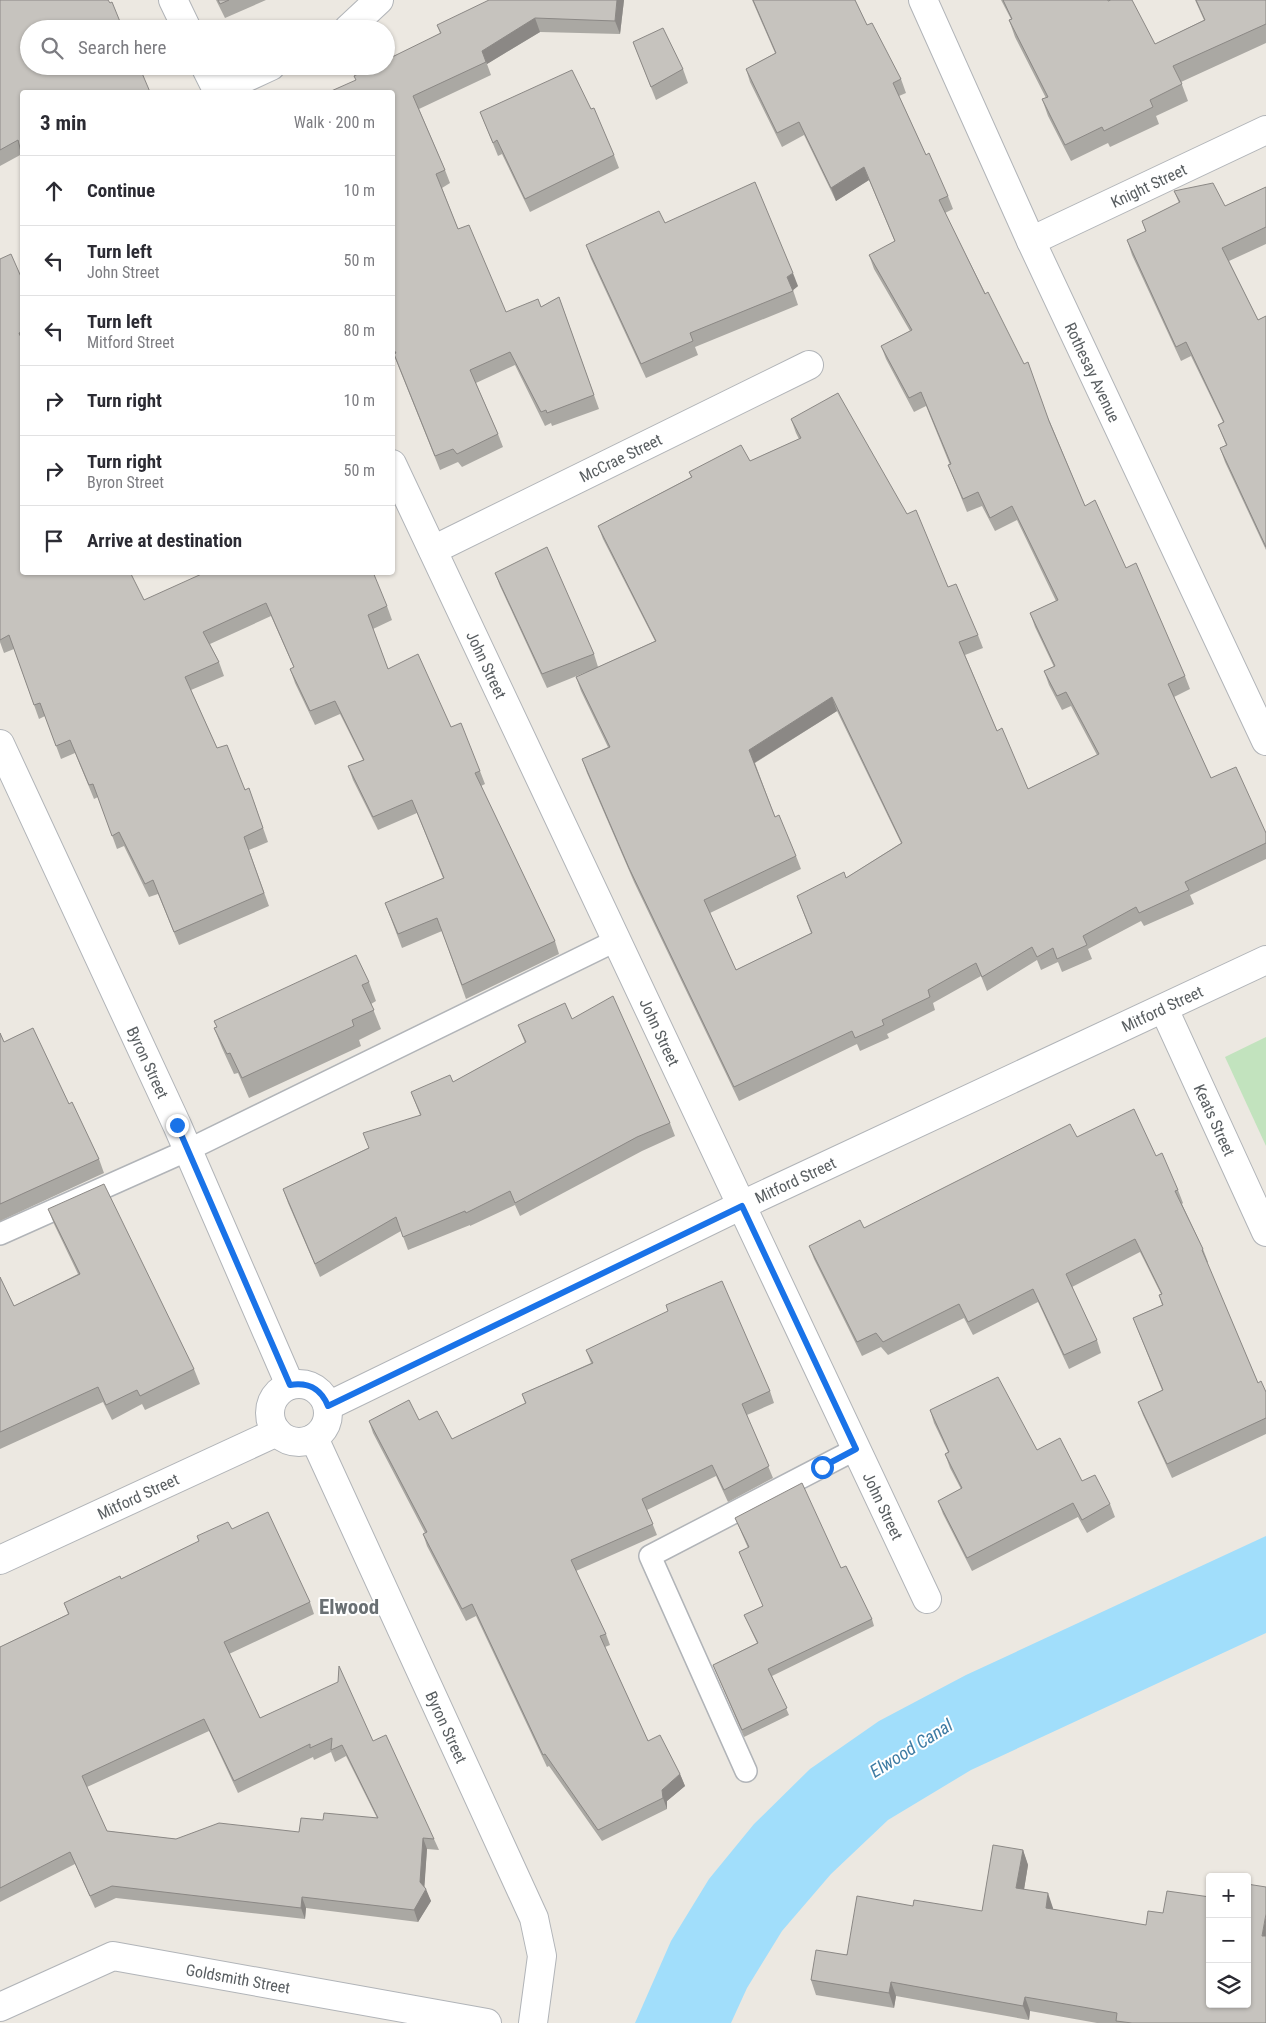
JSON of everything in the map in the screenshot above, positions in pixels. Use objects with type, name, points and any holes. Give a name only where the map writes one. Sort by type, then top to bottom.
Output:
[{"type":"street","points":[[173,0],[183,20]]},
{"type":"street","points":[[358,20],[379,0]]},
{"type":"street","name":"Rothesay Avenue","points":[[923,0],[1031,241],[1266,741]]},
{"type":"street","points":[[210,75],[217,90]]},
{"type":"street","points":[[222,90],[253,75]]},
{"type":"street","name":"Knight Street","points":[[1031,241],[1266,130]]},
{"type":"street","name":"McCrae Street","points":[[433,550],[808,365]]},
{"type":"street","name":"John Street","points":[[395,470],[927,1599]]},
{"type":"street","name":"Byron Street","points":[[0,744],[177,1125],[186,1151],[290,1385]]},
{"type":"street","name":"Mitford Street","points":[[328,1406],[742,1206],[1266,960]]},
{"type":"street","name":"Keats Street","points":[[1164,1009],[1266,1232]]},
{"type":"street","points":[[306,1384],[314,1387],[320,1392],[328,1406],[326,1424],[314,1438],[299,1442],[290,1441],[277,1432],[271,1419],[271,1405],[278,1392],[290,1385],[306,1384]]},
{"type":"street","name":"Mitford Street","points":[[0,1560],[277,1432]]},
{"type":"street","name":"Byron Street","points":[[314,1438],[534,1918],[542,1956],[533,2023]]},
{"type":"street","name":"Goldsmith Street","points":[[0,2007],[113,1956],[487,2023]]},
{"type":"lane","points":[[0,1234],[186,1151],[617,940]]},
{"type":"lane","points":[[746,1770],[650,1556],[856,1449]]},
{"type":"green space","points":[[1266,1037],[1266,1146],[1225,1057]]},
{"type":"water","name":"Elwood Canal","points":[[1266,1536],[1266,1633],[971,1770],[888,1820],[831,1874],[782,1931],[747,1988],[731,2023],[635,2023],[671,1941],[709,1879],[754,1824],[810,1769],[879,1721],[966,1675]]},
{"type":"building","points":[[0,0],[108,0],[110,3],[112,2],[119,20],[20,20],[20,75],[143,75],[149,90],[20,90],[20,148],[18,140],[0,150]]},
{"type":"building","points":[[218,0],[229,0],[220,4]]},
{"type":"building","points":[[489,0],[617,0],[615,21],[535,18],[482,51],[486,62],[413,96],[445,170],[436,174],[458,229],[469,225],[506,312],[538,299],[541,307],[559,297],[594,395],[547,413],[546,410],[541,412],[510,352],[470,370],[498,434],[457,454],[453,449],[435,456],[395,356],[395,90],[334,90],[356,80],[354,76],[356,75],[395,75],[395,56],[441,33],[437,25]]},
{"type":"building","points":[[753,0],[855,0],[867,25],[872,23],[901,79],[893,83],[926,155],[929,153],[948,196],[939,200],[985,294],[988,292],[1024,364],[1028,362],[1049,421],[1085,506],[1095,500],[1126,568],[1136,563],[1185,676],[1168,684],[1211,778],[1236,767],[1266,833],[1266,843],[1185,882],[1189,890],[1139,913],[1136,907],[1083,936],[1087,945],[1057,959],[1053,948],[1037,957],[1032,947],[982,977],[976,963],[928,990],[930,997],[882,1020],[884,1025],[855,1038],[852,1031],[734,1087],[629,868],[582,759],[610,747],[576,677],[656,641],[598,526],[692,477],[689,472],[741,445],[750,461],[801,438],[791,419],[838,393],[907,514],[916,510],[948,587],[956,584],[978,635],[959,642],[997,731],[1002,728],[1028,789],[1099,754],[1066,692],[1057,696],[1044,671],[1055,666],[1030,613],[1058,600],[1012,506],[990,518],[978,492],[963,499],[948,465],[951,464],[921,392],[909,398],[881,346],[912,330],[869,255],[895,241],[864,167],[831,188],[799,122],[777,133],[746,69],[776,53]],"holes":[[[832,697],[902,843],[846,878],[844,872],[797,896],[812,933],[736,970],[704,900],[796,856],[779,815],[775,817],[749,750]]]},
{"type":"building","points":[[1003,0],[1132,0],[1155,44],[1205,20],[1196,0],[1266,0],[1266,24],[1173,66],[1182,84],[1150,100],[1153,107],[1104,131],[1102,127],[1065,145],[1042,99],[1048,97],[1009,20],[1012,19]]},
{"type":"building","points":[[663,28],[683,69],[651,87],[633,42]]},
{"type":"building","points":[[572,70],[591,109],[594,108],[614,155],[525,199],[497,140],[493,143],[480,112]]},
{"type":"building","points":[[755,182],[793,273],[787,277],[793,291],[690,333],[693,341],[641,364],[586,245],[659,211],[665,223]]},
{"type":"building","points":[[1213,183],[1225,206],[1266,187],[1266,227],[1222,248],[1258,320],[1266,316],[1266,547],[1220,448],[1227,445],[1218,425],[1224,422],[1186,342],[1176,347],[1127,240],[1146,231],[1142,221],[1180,202],[1174,191]]},
{"type":"building","points":[[11,254],[20,274],[20,575],[132,575],[144,600],[199,575],[374,575],[387,606],[368,615],[388,669],[418,654],[451,727],[461,723],[480,771],[475,773],[555,941],[462,985],[437,918],[398,934],[385,903],[444,878],[412,800],[373,817],[348,766],[364,760],[335,701],[310,711],[290,669],[294,667],[266,603],[203,632],[219,662],[185,677],[217,748],[227,745],[245,790],[249,788],[263,828],[244,837],[264,893],[174,932],[153,880],[145,884],[119,832],[112,836],[93,784],[89,785],[70,740],[56,746],[40,703],[34,705],[9,635],[0,640],[0,259]]},
{"type":"building","points":[[547,547],[594,654],[542,674],[495,573]]},
{"type":"building","points":[[356,955],[369,982],[362,985],[374,1010],[352,1020],[354,1026],[242,1078],[230,1053],[227,1054],[214,1028],[217,1027],[214,1021]]},
{"type":"building","points":[[613,996],[670,1123],[637,1137],[515,1203],[510,1191],[466,1213],[465,1211],[403,1237],[396,1217],[315,1264],[283,1189],[369,1148],[363,1133],[421,1115],[411,1092],[450,1075],[453,1082],[526,1042],[518,1025],[565,1003],[572,1019]]},
{"type":"building","points":[[33,1028],[69,1104],[72,1102],[99,1159],[0,1204],[0,1033],[4,1042]]},
{"type":"building","points":[[1134,1109],[1156,1156],[1162,1153],[1178,1190],[1175,1191],[1203,1249],[1258,1383],[1261,1381],[1266,1392],[1266,1418],[1167,1464],[1138,1402],[1163,1390],[1133,1318],[1163,1305],[1159,1295],[1162,1294],[1135,1239],[1066,1274],[1097,1340],[1064,1355],[1033,1289],[968,1322],[959,1304],[883,1342],[876,1333],[857,1342],[809,1246],[860,1220],[864,1228],[1070,1124],[1077,1137]]},
{"type":"building","points":[[104,1184],[194,1369],[140,1396],[137,1390],[106,1405],[98,1387],[0,1432],[0,1277],[14,1306],[80,1274],[48,1209]]},
{"type":"building","points":[[722,1281],[770,1391],[742,1404],[769,1466],[724,1490],[712,1465],[642,1499],[653,1524],[571,1560],[606,1634],[600,1636],[648,1741],[660,1735],[680,1774],[662,1790],[663,1798],[598,1830],[545,1754],[543,1755],[472,1604],[462,1609],[423,1534],[427,1532],[369,1421],[409,1400],[419,1420],[437,1411],[452,1439],[526,1403],[522,1394],[593,1363],[586,1350],[668,1311],[666,1305]]},
{"type":"building","points":[[998,1377],[1037,1450],[1060,1438],[1082,1481],[1095,1475],[1110,1504],[1082,1520],[1073,1503],[967,1558],[938,1501],[962,1488],[945,1454],[949,1452],[930,1410]]},
{"type":"building","points":[[802,1483],[841,1568],[846,1566],[872,1619],[768,1669],[787,1708],[742,1730],[713,1665],[758,1643],[744,1615],[763,1606],[739,1552],[749,1547],[735,1518]]},
{"type":"building","points":[[268,1512],[310,1602],[224,1642],[260,1718],[338,1682],[339,1666],[373,1741],[386,1735],[434,1839],[423,1838],[420,1882],[426,1889],[414,1910],[302,1897],[301,1908],[112,1886],[90,1896],[70,1852],[0,1888],[0,1647],[69,1614],[64,1603],[120,1576],[121,1579],[199,1541],[197,1536],[228,1522],[232,1529]],"holes":[[[204,1719],[234,1781],[310,1744],[310,1748],[332,1738],[331,1750],[342,1745],[378,1818],[324,1813],[323,1820],[301,1818],[299,1832],[219,1823],[176,1839],[107,1831],[82,1776]]]},
{"type":"building","points":[[993,1845],[1023,1850],[1016,1888],[1048,1893],[1046,1908],[1146,1925],[1148,1911],[1163,1913],[1167,1891],[1206,1896],[1206,2008],[1251,2008],[1251,1885],[1266,1887],[1266,1914],[1262,1936],[1266,1936],[1266,2023],[1132,2023],[1116,2021],[1117,2013],[1025,1997],[1023,2006],[891,1982],[889,1993],[811,1980],[816,1950],[847,1955],[857,1896],[913,1906],[914,1900],[982,1911]]},
{"type":"district","name":"Elwood","points":[[349,1607]]},
{"type":"route","points":[[177,1125],[186,1151],[290,1385],[306,1384],[314,1387],[325,1398],[328,1406],[742,1206],[856,1449],[822,1467]]}]
